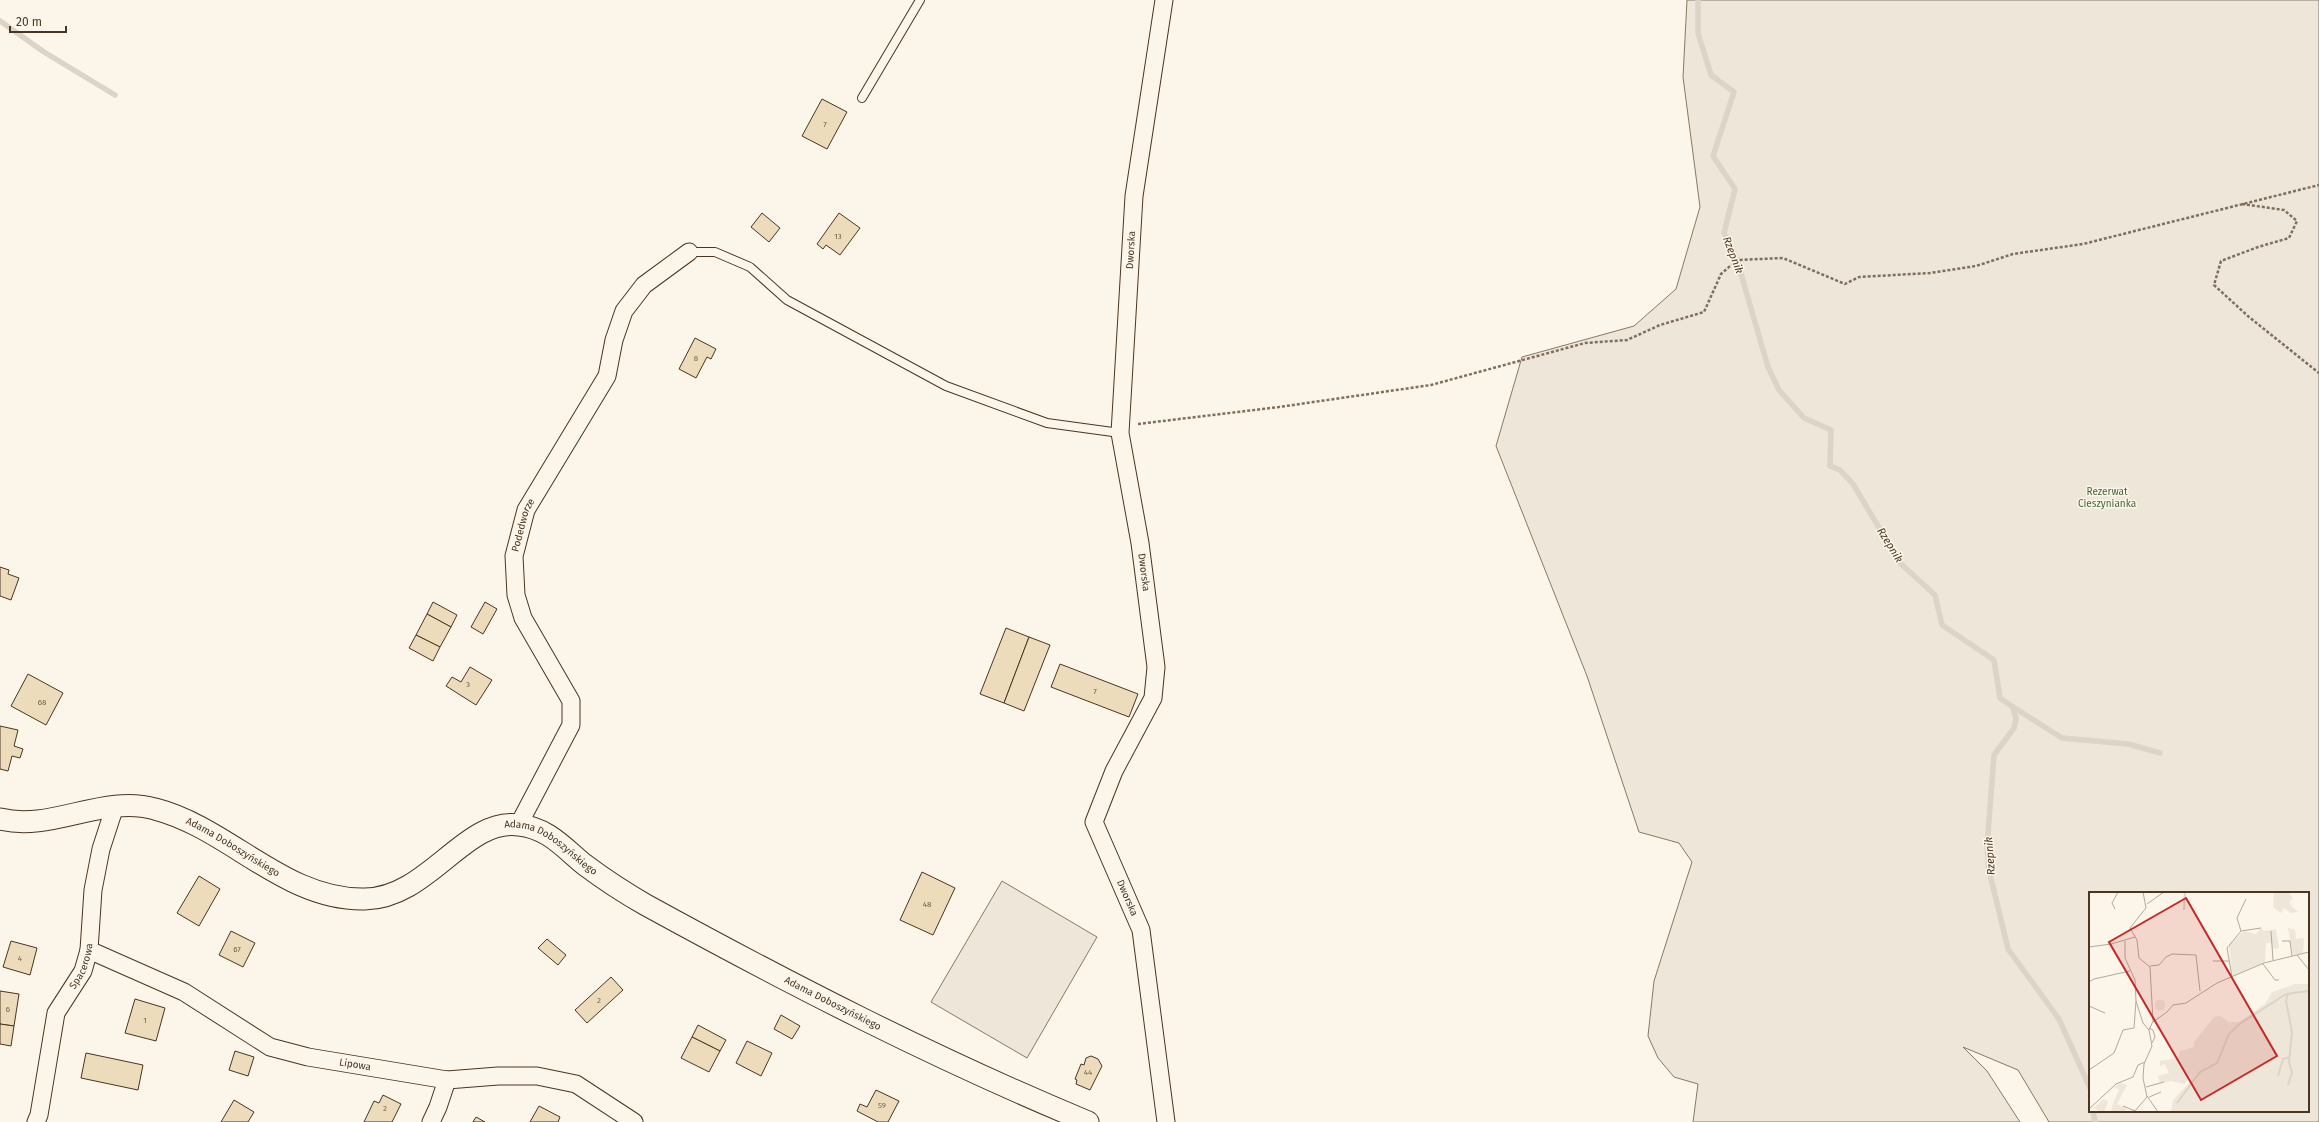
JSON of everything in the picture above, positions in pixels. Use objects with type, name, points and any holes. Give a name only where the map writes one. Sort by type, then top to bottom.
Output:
[{"type":"street","name":"Dworska","points":[[1164,0],[1134,196],[1121,429],[1140,543],[1156,667],[1153,698],[1114,771],[1094,822],[1141,930],[1166,1122]]},
{"type":"street","name":"Podedworze","points":[[518,824],[571,725],[571,701],[523,618],[516,595],[514,556],[526,510],[607,376],[614,340],[624,311],[644,285],[689,252]]},
{"type":"street","name":"Adama Doboszyńskiego","points":[[0,819],[28,823],[115,806],[138,805],[176,816],[303,886],[334,897],[366,899],[386,896],[405,890],[425,877],[472,838],[491,828],[518,824],[547,833],[614,886],[805,991],[946,1058],[1088,1122]]},
{"type":"street","name":"Spacerowa","points":[[36,1122],[39,1115],[56,1013],[82,971],[89,950],[94,883],[101,849],[115,806]]},
{"type":"street","name":"Lipowa","points":[[89,950],[184,992],[270,1047],[308,1056],[447,1080],[498,1076],[537,1076],[576,1084],[634,1122]]},
{"type":"street","points":[[431,1122],[438,1108],[447,1080]]},
{"type":"lane","points":[[862,98],[920,0]]},
{"type":"lane","points":[[689,252],[715,252],[750,267],[787,300],[946,386],[1047,423],[1121,429]]},
{"type":"path","points":[[1121,429],[1431,385],[1585,343],[1627,340],[1660,325],[1704,312],[1721,274],[1737,260],[1783,258],[1845,284],[1859,278],[1930,273],[1976,266],[2013,254],[2083,244],[2319,185]]},
{"type":"path","points":[[2239,204],[2284,210],[2297,221],[2289,238],[2258,247],[2221,261],[2214,285],[2249,317],[2319,373]]},
{"type":"green space","name":"Rezerwat Cieszynianka","points":[[1687,0],[2319,0],[2319,1122],[2049,1122],[2018,1070],[1963,1047],[1987,1071],[2020,1122],[1693,1122],[1698,1084],[1674,1077],[1658,1058],[1648,1036],[1654,981],[1692,862],[1679,843],[1639,832],[1587,676],[1496,446],[1522,357],[1634,326],[1676,289],[1700,207],[1683,77]]},
{"type":"green space","points":[[1002,881],[1097,937],[1027,1058],[931,1002]]},
{"type":"building","points":[[822,99],[847,112],[827,149],[802,136]]},
{"type":"building","points":[[762,213],[780,228],[769,242],[751,227]]},
{"type":"building","points":[[839,213],[860,228],[840,255],[826,245],[823,249],[817,244]]},
{"type":"building","points":[[695,338],[716,349],[711,359],[707,357],[696,378],[679,369]]},
{"type":"building","points":[[0,567],[9,570],[8,574],[19,578],[11,600],[0,596]]},
{"type":"building","points":[[433,602],[457,615],[451,627],[427,614]]},
{"type":"building","points":[[485,602],[497,609],[483,634],[471,627]]},
{"type":"building","points":[[427,614],[451,627],[440,647],[416,635]]},
{"type":"building","points":[[1006,628],[1029,637],[1004,703],[980,694]]},
{"type":"building","points":[[416,635],[440,647],[433,661],[409,648]]},
{"type":"building","points":[[1029,637],[1050,645],[1024,711],[1004,703]]},
{"type":"building","points":[[1060,664],[1138,694],[1129,717],[1051,687]]},
{"type":"building","points":[[470,667],[492,680],[476,705],[446,686],[452,677],[461,682]]},
{"type":"building","points":[[28,674],[63,693],[46,725],[11,706]]},
{"type":"building","points":[[0,726],[18,730],[14,746],[23,749],[20,758],[12,756],[8,771],[0,769]]},
{"type":"building","points":[[922,872],[955,888],[933,935],[900,920]]},
{"type":"building","points":[[199,876],[220,889],[199,926],[177,913]]},
{"type":"building","points":[[231,931],[255,943],[243,967],[219,955]]},
{"type":"building","points":[[547,939],[566,955],[558,965],[538,948]]},
{"type":"building","points":[[11,941],[37,948],[30,975],[3,967]]},
{"type":"building","points":[[611,977],[623,990],[587,1023],[575,1010]]},
{"type":"building","points":[[0,991],[19,994],[14,1026],[0,1024]]},
{"type":"building","points":[[135,999],[165,1008],[156,1041],[125,1033]]},
{"type":"building","points":[[781,1015],[800,1026],[792,1039],[774,1029]]},
{"type":"building","points":[[0,1024],[14,1026],[11,1046],[0,1044]]},
{"type":"building","points":[[698,1025],[726,1040],[720,1051],[692,1037]]},
{"type":"building","points":[[692,1037],[720,1051],[709,1072],[681,1058]]},
{"type":"building","points":[[747,1041],[772,1053],[761,1076],[736,1063]]},
{"type":"building","points":[[235,1051],[254,1057],[248,1076],[229,1070]]},
{"type":"building","points":[[86,1053],[143,1065],[138,1090],[81,1078]]},
{"type":"building","points":[[1091,1056],[1098,1059],[1102,1066],[1090,1090],[1076,1084],[1077,1080],[1075,1079],[1081,1064],[1084,1065],[1086,1058]]},
{"type":"building","points":[[876,1090],[899,1101],[888,1122],[878,1122],[857,1111],[860,1104],[867,1107]]},
{"type":"building","points":[[383,1095],[401,1104],[392,1122],[364,1122],[374,1101],[379,1103]]},
{"type":"building","points":[[234,1100],[254,1112],[248,1122],[221,1122]]},
{"type":"building","points":[[539,1106],[560,1117],[558,1122],[530,1122]]},
{"type":"building","points":[[476,1117],[485,1122],[473,1122]]},
{"type":"waterway","name":"Rzepnik","points":[[1698,0],[1698,33],[1711,75],[1734,92],[1713,156],[1735,189],[1724,233],[1737,260],[1768,367],[1779,390],[1804,418],[1831,430],[1830,466],[1840,470],[1853,484],[1900,563],[1935,595],[1942,625],[1994,660],[2000,698],[2013,707],[2016,719],[2014,728],[1994,755],[1987,847],[1989,870],[2008,949],[2059,1019],[2089,1086]]},
{"type":"waterway","points":[[0,21],[44,52],[115,95]]},
{"type":"waterway","points":[[2013,707],[2062,738],[2128,744],[2160,753]]},
{"type":"waterway","name":"Rzepnik","points":[[2093,1112],[2095,1122]]}]
